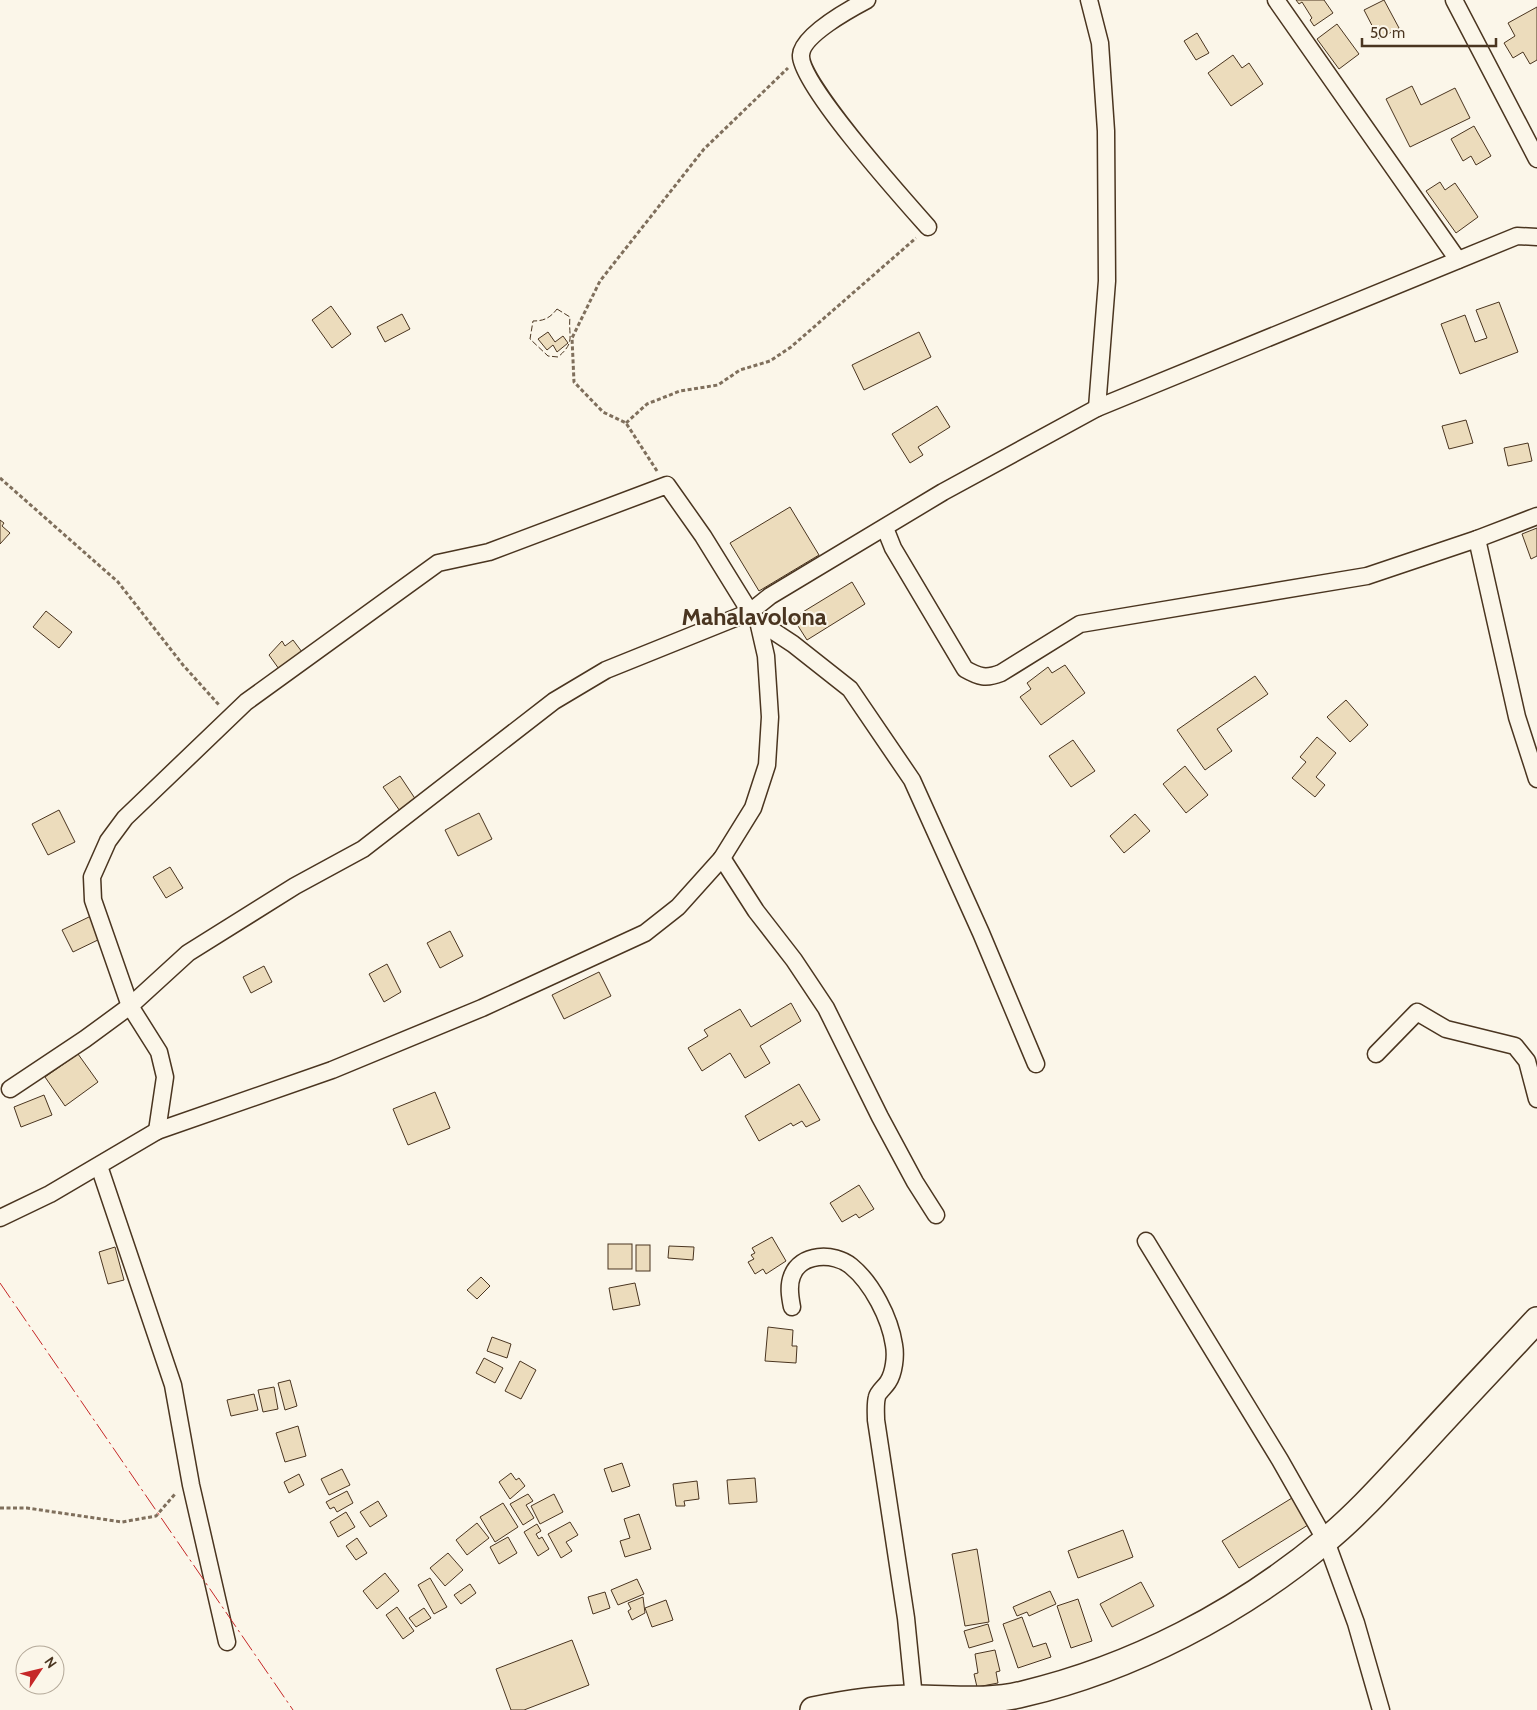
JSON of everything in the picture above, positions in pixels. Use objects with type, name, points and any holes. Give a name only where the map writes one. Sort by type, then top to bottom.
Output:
[{"type":"main road","points":[[813,1710],[839,1704],[914,1698],[967,1700],[1022,1695],[1095,1672],[1163,1645],[1279,1576],[1326,1540],[1369,1500],[1537,1320]]},
{"type":"street","points":[[867,0],[839,15],[816,33],[804,46],[801,56],[806,74],[815,88],[868,156],[928,227]]},
{"type":"street","points":[[1089,0],[1100,43],[1106,131],[1107,281],[1097,408]]},
{"type":"street","points":[[1276,0],[1458,260]]},
{"type":"street","points":[[1454,0],[1537,159]]},
{"type":"street","points":[[10,1089],[85,1040],[130,1006],[188,952],[295,886],[363,848],[554,700],[606,670],[754,617],[770,596],[950,487],[1097,408],[1517,236],[1537,225]]},
{"type":"street","points":[[1517,236],[1537,237]]},
{"type":"street","points":[[0,1218],[50,1194],[157,1132],[332,1070],[482,1008],[645,933],[678,907],[722,858],[753,808],[767,766],[770,717],[766,656],[754,617],[703,536],[667,485],[489,552],[438,563],[246,702],[125,818],[108,841],[92,877],[93,900],[130,1006],[159,1052],[165,1077],[157,1132]]},
{"type":"street","points":[[884,528],[893,548],[965,669],[979,677],[988,678],[1001,673],[1080,624],[1367,576],[1477,540],[1537,516]]},
{"type":"street","points":[[1477,540],[1517,717],[1537,779]]},
{"type":"street","points":[[754,617],[793,644],[850,689],[912,780],[977,924],[1036,1064]]},
{"type":"street","points":[[722,858],[756,911],[794,960],[826,1008],[880,1117],[915,1182],[936,1215]]},
{"type":"street","points":[[1376,1054],[1417,1012],[1446,1029],[1515,1046],[1527,1061],[1537,1099]]},
{"type":"street","points":[[99,1166],[173,1385],[190,1485],[228,1642]]},
{"type":"street","points":[[1146,1241],[1280,1460],[1326,1540],[1356,1623],[1381,1710]]},
{"type":"street","points":[[792,1307],[790,1292],[792,1275],[804,1262],[828,1255],[850,1265],[869,1287],[886,1314],[895,1346],[894,1363],[890,1380],[877,1396],[876,1420],[906,1618],[914,1698]]},
{"type":"path","points":[[667,485],[626,423],[603,412],[574,382],[572,338],[600,281],[704,149],[801,56]]},
{"type":"path","points":[[626,423],[646,404],[680,391],[718,385],[740,370],[770,361],[791,347],[928,227]]},
{"type":"path","points":[[0,478],[118,582],[184,665],[231,718]]},
{"type":"path","points":[[0,1508],[28,1508],[122,1522],[156,1516],[176,1492],[190,1485]]},
{"type":"building","points":[[1296,0],[1324,0],[1333,13],[1314,26],[1310,20],[1312,18],[1302,2],[1299,4]]},
{"type":"building","points":[[1384,0],[1399,28],[1379,39],[1364,10]]},
{"type":"building","points":[[1537,7],[1537,60],[1530,64],[1523,52],[1513,58],[1504,43],[1515,36],[1508,23]]},
{"type":"building","points":[[1337,24],[1359,54],[1339,69],[1317,39]]},
{"type":"building","points":[[1197,33],[1209,53],[1196,60],[1184,41]]},
{"type":"building","points":[[1233,55],[1242,68],[1249,63],[1263,84],[1231,106],[1208,73]]},
{"type":"building","points":[[1412,86],[1421,105],[1455,88],[1470,118],[1410,147],[1386,99]]},
{"type":"building","points":[[1474,126],[1491,156],[1476,165],[1471,156],[1463,161],[1451,139]]},
{"type":"building","points":[[1440,182],[1445,190],[1455,183],[1478,217],[1456,233],[1426,191]]},
{"type":"building","points":[[1499,302],[1518,352],[1460,374],[1441,324],[1465,315],[1475,342],[1487,338],[1476,310]]},
{"type":"building","points":[[331,306],[351,334],[332,348],[312,320]]},
{"type":"building","points":[[402,314],[410,329],[385,342],[377,327]]},
{"type":"building","points":[[548,332],[555,342],[563,336],[568,343],[557,352],[553,345],[547,350],[538,339]]},
{"type":"building","points":[[919,332],[931,357],[864,390],[852,365]]},
{"type":"building","points":[[937,406],[950,427],[918,447],[923,455],[910,463],[892,434]]},
{"type":"building","points":[[1466,420],[1473,443],[1449,449],[1442,426]]},
{"type":"building","points":[[1528,443],[1532,461],[1508,466],[1504,448]]},
{"type":"building","points":[[790,507],[819,555],[759,591],[730,543]]},
{"type":"building","points":[[0,520],[4,523],[2,526],[10,533],[0,544]]},
{"type":"building","points":[[1537,528],[1537,556],[1531,559],[1522,534]]},
{"type":"building","points":[[852,582],[865,604],[807,640],[793,618]]},
{"type":"building","points":[[46,611],[72,632],[59,648],[33,627]]},
{"type":"building","points":[[293,640],[302,652],[279,669],[269,655],[282,641],[285,646]]},
{"type":"building","points":[[1065,665],[1085,693],[1041,725],[1020,697],[1031,689],[1027,683],[1048,667],[1052,673]]},
{"type":"building","points":[[1255,676],[1268,694],[1217,729],[1232,751],[1205,770],[1177,730]]},
{"type":"building","points":[[1346,700],[1368,725],[1350,742],[1327,717]]},
{"type":"building","points":[[1317,737],[1336,753],[1316,777],[1325,785],[1315,797],[1292,778],[1306,762],[1300,757]]},
{"type":"building","points":[[1073,740],[1095,771],[1071,787],[1049,756]]},
{"type":"building","points":[[1185,766],[1208,795],[1186,813],[1163,784]]},
{"type":"building","points":[[400,776],[416,800],[400,811],[383,787]]},
{"type":"building","points":[[59,810],[75,842],[48,855],[32,824]]},
{"type":"building","points":[[479,813],[492,839],[458,856],[445,830]]},
{"type":"building","points":[[1135,814],[1150,831],[1124,853],[1110,836]]},
{"type":"building","points":[[170,867],[183,888],[166,898],[153,877]]},
{"type":"building","points":[[91,916],[102,938],[73,952],[62,930]]},
{"type":"building","points":[[450,931],[463,956],[440,968],[427,943]]},
{"type":"building","points":[[387,964],[401,992],[384,1002],[369,974]]},
{"type":"building","points":[[264,966],[272,982],[251,993],[243,977]]},
{"type":"building","points":[[599,972],[611,996],[564,1019],[552,995]]},
{"type":"building","points":[[791,1003],[801,1021],[760,1046],[770,1063],[745,1078],[730,1053],[702,1071],[688,1048],[708,1036],[704,1030],[740,1009],[751,1027]]},
{"type":"building","points":[[78,1054],[98,1082],[65,1106],[45,1077]]},
{"type":"building","points":[[799,1084],[820,1120],[806,1127],[802,1121],[793,1126],[791,1123],[759,1141],[745,1116]]},
{"type":"building","points":[[435,1092],[450,1128],[408,1145],[393,1109]]},
{"type":"building","points":[[44,1095],[52,1115],[21,1127],[14,1107]]},
{"type":"building","points":[[859,1185],[874,1209],[859,1218],[856,1214],[842,1222],[830,1203]]},
{"type":"building","points":[[772,1237],[786,1261],[766,1274],[763,1269],[755,1274],[748,1262],[754,1259],[751,1255],[755,1253],[752,1248]]},
{"type":"building","points":[[608,1244],[632,1244],[632,1269],[608,1269]]},
{"type":"building","points":[[636,1245],[650,1245],[650,1271],[636,1271]]},
{"type":"building","points":[[669,1246],[694,1247],[693,1260],[668,1258]]},
{"type":"building","points":[[115,1247],[124,1280],[108,1284],[99,1252]]},
{"type":"building","points":[[481,1277],[490,1286],[477,1299],[467,1290]]},
{"type":"building","points":[[635,1283],[640,1305],[613,1310],[609,1288]]},
{"type":"building","points":[[768,1327],[793,1330],[792,1346],[797,1346],[796,1363],[765,1361]]},
{"type":"building","points":[[492,1337],[511,1344],[507,1358],[487,1351]]},
{"type":"building","points":[[484,1358],[503,1368],[495,1383],[476,1373]]},
{"type":"building","points":[[520,1361],[536,1370],[521,1399],[505,1391]]},
{"type":"building","points":[[290,1380],[297,1406],[285,1410],[278,1383]]},
{"type":"building","points":[[274,1387],[278,1409],[263,1412],[258,1390]]},
{"type":"building","points":[[254,1394],[258,1410],[231,1416],[227,1400]]},
{"type":"building","points":[[298,1426],[306,1456],[285,1462],[276,1433]]},
{"type":"building","points":[[622,1463],[630,1486],[612,1492],[604,1469]]},
{"type":"building","points":[[342,1469],[350,1485],[329,1495],[321,1479]]},
{"type":"building","points":[[511,1473],[516,1480],[519,1478],[525,1486],[510,1499],[499,1482]]},
{"type":"building","points":[[299,1474],[304,1485],[289,1493],[284,1482]]},
{"type":"building","points":[[755,1478],[757,1502],[729,1504],[727,1480]]},
{"type":"building","points":[[697,1481],[699,1499],[684,1501],[685,1506],[676,1506],[673,1484]]},
{"type":"building","points":[[347,1491],[353,1503],[337,1512],[334,1507],[330,1509],[326,1502]]},
{"type":"building","points":[[528,1494],[533,1501],[526,1505],[534,1518],[523,1525],[510,1504]]},
{"type":"building","points":[[554,1494],[563,1512],[540,1524],[531,1506]]},
{"type":"building","points":[[1292,1498],[1308,1525],[1239,1568],[1222,1541]]},
{"type":"building","points":[[378,1501],[387,1516],[370,1527],[360,1512]]},
{"type":"building","points":[[503,1503],[518,1527],[495,1542],[480,1517]]},
{"type":"building","points":[[346,1512],[355,1527],[338,1537],[330,1522]]},
{"type":"building","points":[[639,1514],[651,1549],[625,1557],[620,1541],[630,1538],[624,1519]]},
{"type":"building","points":[[570,1522],[578,1535],[566,1542],[572,1551],[561,1558],[548,1534]]},
{"type":"building","points":[[477,1523],[489,1538],[467,1555],[456,1540]]},
{"type":"building","points":[[537,1524],[541,1531],[536,1534],[539,1539],[542,1537],[549,1549],[538,1556],[524,1532]]},
{"type":"building","points":[[1123,1530],[1133,1557],[1078,1578],[1068,1551]]},
{"type":"building","points":[[508,1537],[517,1553],[499,1564],[490,1547]]},
{"type":"building","points":[[357,1538],[367,1553],[356,1560],[346,1546]]},
{"type":"building","points":[[977,1549],[989,1622],[965,1626],[952,1554]]},
{"type":"building","points":[[448,1553],[463,1570],[445,1586],[430,1568]]},
{"type":"building","points":[[385,1573],[399,1591],[377,1609],[363,1591]]},
{"type":"building","points":[[430,1578],[447,1607],[434,1614],[418,1585]]},
{"type":"building","points":[[637,1579],[644,1594],[618,1605],[611,1590]]},
{"type":"building","points":[[1141,1582],[1154,1606],[1112,1627],[1100,1604]]},
{"type":"building","points":[[470,1584],[476,1593],[461,1604],[454,1595]]},
{"type":"building","points":[[1050,1591],[1056,1604],[1029,1616],[1027,1612],[1017,1616],[1013,1607]]},
{"type":"building","points":[[605,1592],[610,1608],[593,1614],[588,1597]]},
{"type":"building","points":[[643,1597],[645,1613],[632,1620],[628,1611],[631,1609],[628,1603]]},
{"type":"building","points":[[1078,1599],[1092,1641],[1071,1648],[1057,1606]]},
{"type":"building","points":[[666,1600],[673,1620],[652,1627],[645,1608]]},
{"type":"building","points":[[397,1607],[414,1631],[403,1639],[386,1615]]},
{"type":"building","points":[[424,1608],[431,1618],[416,1627],[409,1618]]},
{"type":"building","points":[[1022,1617],[1033,1647],[1046,1643],[1051,1657],[1018,1668],[1003,1624]]},
{"type":"building","points":[[988,1624],[993,1641],[969,1648],[964,1631]]},
{"type":"building","points":[[572,1640],[589,1685],[524,1710],[511,1710],[496,1669]]},
{"type":"building","points":[[995,1650],[1000,1671],[996,1672],[998,1683],[977,1687],[974,1674],[978,1673],[975,1654]]},
{"type":"fence","points":[[557,309],[570,317],[569,343],[564,352],[558,357],[548,356],[530,339],[533,321],[546,318],[557,309]]},
{"type":"power","points":[[0,1283],[293,1710]]},
{"type":"district","name":"Mahalavolona","points":[[754,616]]}]
